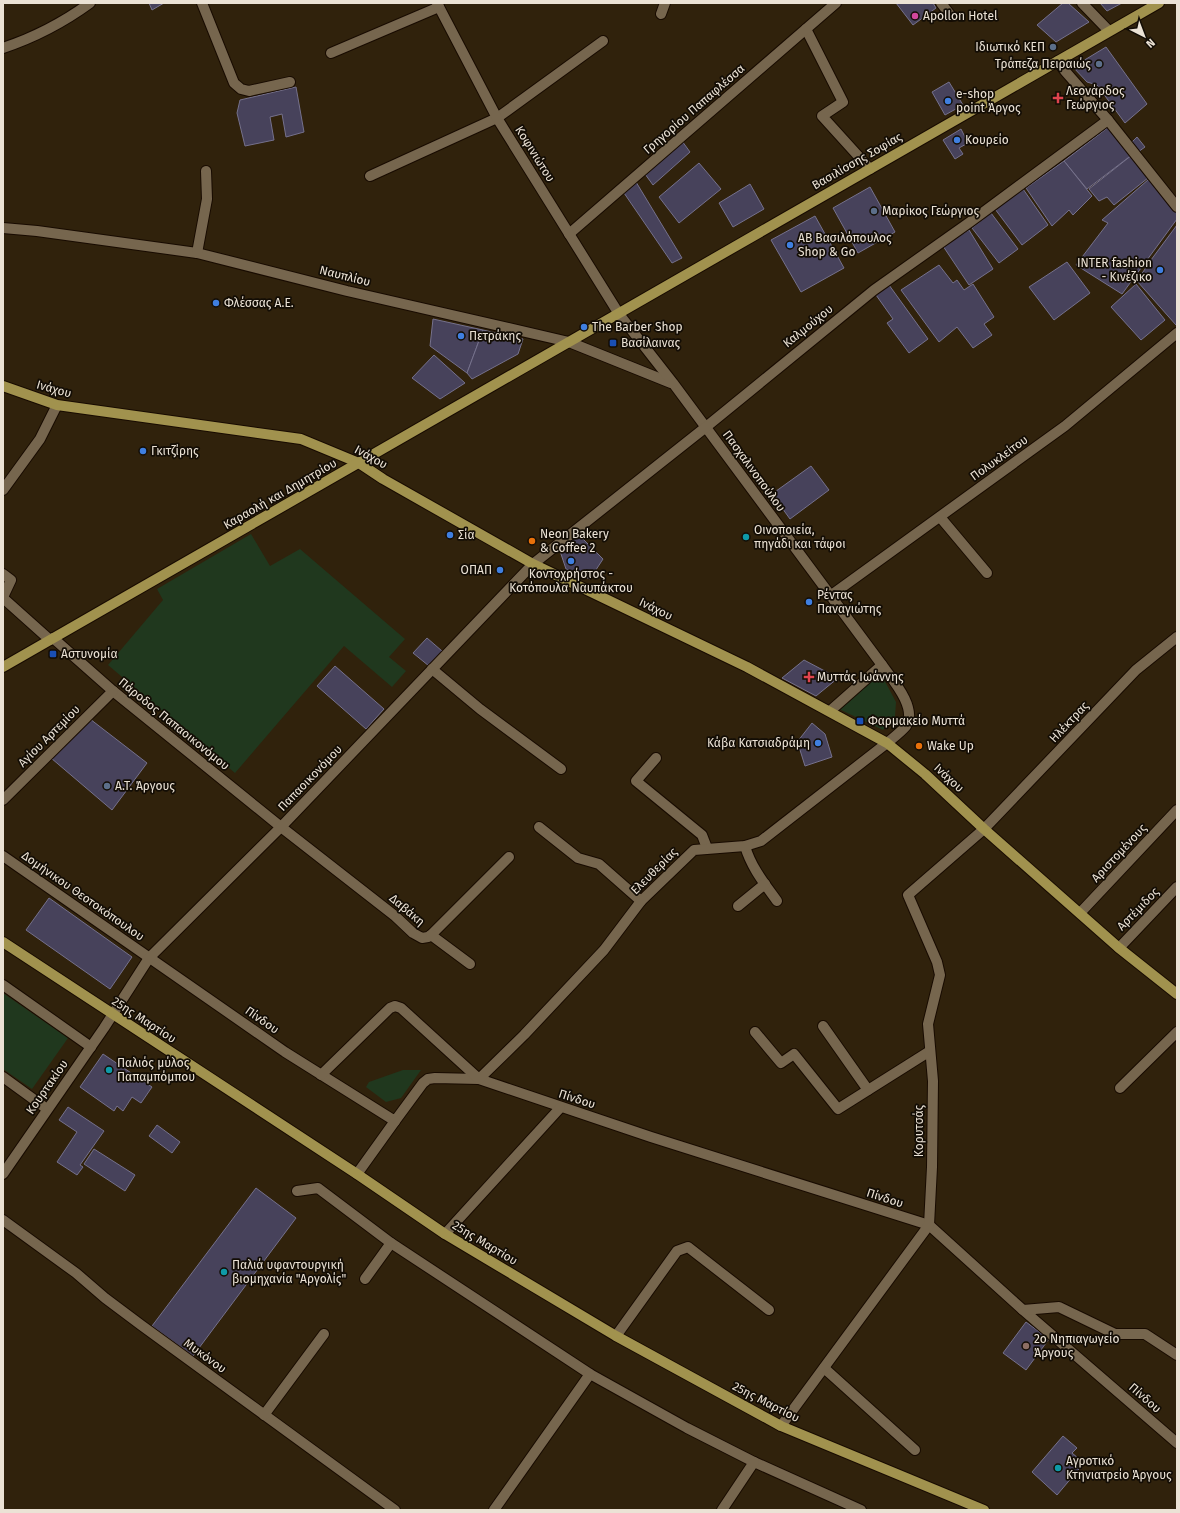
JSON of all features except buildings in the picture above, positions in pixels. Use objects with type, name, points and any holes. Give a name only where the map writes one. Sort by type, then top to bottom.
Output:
[{"type":"main road","name":"Βασιλίσσης Σοφίας","points":[[569,342],[1159,3]]},
{"type":"main road","name":"Καραολή και Δημητρίου","points":[[3,667],[359,464],[569,342]]},
{"type":"main road","name":"Ινάχου","points":[[3,386],[56,405],[301,439],[359,464],[533,564],[747,667],[887,743],[925,774],[984,829],[1119,948],[1177,994]]},
{"type":"main road","name":"25ης Μαρτίου","points":[[3,942],[112,1015],[357,1174],[445,1234],[616,1336],[781,1426],[984,1510]]},
{"type":"street","points":[[3,48],[21,42],[68,17],[90,3]]},
{"type":"street","points":[[202,3],[234,83],[241,89],[249,91],[290,82]]},
{"type":"street","points":[[661,14],[665,3]]},
{"type":"street","name":"Γρηγορίου Παπαφλέσσα","points":[[569,234],[836,3]]},
{"type":"street","points":[[941,3],[951,16]]},
{"type":"street","points":[[1082,3],[1109,32]]},
{"type":"street","points":[[331,53],[438,5]]},
{"type":"street","name":"Κοφινιώτου","points":[[438,5],[497,118],[619,314]]},
{"type":"street","points":[[806,29],[843,102],[822,116],[870,169]]},
{"type":"street","points":[[370,176],[497,118],[603,41]]},
{"type":"street","points":[[1058,61],[1108,120],[1177,207]]},
{"type":"street","name":"Καλμούχου","points":[[533,564],[706,427],[874,290],[970,222],[1108,120]]},
{"type":"street","points":[[197,252],[207,199],[206,171]]},
{"type":"street","name":"Ναυπλίου","points":[[3,228],[197,252],[347,291],[569,342],[673,383]]},
{"type":"street","name":"Πασχαλινοπούλου","points":[[619,314],[706,427],[902,693],[909,711],[906,726],[887,743]]},
{"type":"street","name":"Πολυκλείτου","points":[[830,596],[1065,426],[1177,333]]},
{"type":"street","points":[[3,490],[40,438],[56,405]]},
{"type":"street","points":[[940,517],[987,573]]},
{"type":"street","name":"Παπαοικονόμου","points":[[112,1015],[149,958],[281,827],[533,564]]},
{"type":"street","points":[[3,574],[11,580],[3,598]]},
{"type":"street","name":"Πάροδος Παπαοικονόμου","points":[[3,598],[113,691],[281,827]]},
{"type":"street","name":"Ηλέκτρας","points":[[984,829],[1136,670],[1177,637]]},
{"type":"street","points":[[830,711],[882,665]]},
{"type":"street","points":[[432,669],[480,709],[561,769]]},
{"type":"street","name":"Αγίου Αρτεμίου","points":[[3,800],[113,691]]},
{"type":"street","name":"Ελευθερίας","points":[[479,1079],[524,1035],[604,950],[641,901],[694,850],[745,846],[761,841],[887,743]]},
{"type":"street","points":[[656,758],[636,781],[702,835],[707,848]]},
{"type":"street","name":"Αριστομένους","points":[[1080,913],[1177,810]]},
{"type":"street","name":"Δαβάκη","points":[[281,827],[395,916],[413,934],[422,938],[431,935],[509,857]]},
{"type":"street","points":[[539,827],[578,858],[600,864],[641,901]]},
{"type":"street","name":"Κορυτσάς","points":[[929,1226],[933,1080],[928,1024],[940,975],[937,962],[908,895],[984,829]]},
{"type":"street","points":[[745,846],[749,859],[777,901]]},
{"type":"street","name":"Δομήνικου Θεοτοκόπουλου","points":[[3,856],[149,958]]},
{"type":"street","points":[[738,906],[765,884]]},
{"type":"street","name":"Αρτέμιδος","points":[[1119,948],[1177,887]]},
{"type":"street","points":[[431,935],[470,964]]},
{"type":"street","name":"Πίνδου","points":[[149,958],[285,1052],[395,1122],[422,1083],[428,1079],[479,1079],[560,1108],[929,1226],[1177,1444]]},
{"type":"street","points":[[3,985],[91,1047]]},
{"type":"street","points":[[321,1075],[390,1008],[395,1006],[401,1008],[479,1079]]},
{"type":"street","name":"Κουρτακίου","points":[[3,1174],[112,1015]]},
{"type":"street","points":[[823,1026],[868,1090]]},
{"type":"street","points":[[755,1032],[781,1063],[794,1054],[838,1110],[930,1051]]},
{"type":"street","points":[[1120,1088],[1177,1032]]},
{"type":"street","points":[[3,1077],[47,1109]]},
{"type":"street","points":[[445,1234],[560,1108]]},
{"type":"street","points":[[357,1174],[395,1122]]},
{"type":"street","points":[[297,1191],[318,1188],[391,1243],[590,1374],[687,1428],[754,1462],[861,1510]]},
{"type":"street","name":"Μυκόνου","points":[[3,1220],[76,1273],[141,1326],[395,1510]]},
{"type":"street","points":[[781,1426],[929,1226]]},
{"type":"street","points":[[365,1279],[391,1243]]},
{"type":"street","points":[[616,1336],[677,1251],[688,1247],[769,1310]]},
{"type":"street","points":[[1023,1310],[1059,1307],[1115,1334],[1145,1334],[1177,1355]]},
{"type":"street","points":[[264,1415],[324,1334]]},
{"type":"street","points":[[824,1368],[915,1450]]},
{"type":"street","points":[[494,1510],[590,1374]]},
{"type":"street","points":[[722,1510],[754,1462]]},
{"type":"green space","points":[[251,534],[270,566],[300,549],[405,639],[389,657],[406,671],[392,687],[344,646],[235,773],[108,665],[163,600],[157,589]]},
{"type":"green space","points":[[880,672],[896,702],[895,717],[883,730],[837,708]]},
{"type":"green space","points":[[3,993],[68,1038],[32,1089],[3,1069]]},
{"type":"green space","points":[[403,1070],[421,1070],[401,1098],[386,1102],[366,1087],[369,1082]]},
{"type":"place","name":"Apollon Hotel","points":[[915,16]]},
{"type":"place","name":"Ιδιωτικό ΚΕΠ","points":[[1053,47]]},
{"type":"place","name":"Τράπεζα Πειραιώς","points":[[1099,64]]},
{"type":"place","name":"Λεονάρδος Γεώργιος","points":[[1058,98]]},
{"type":"place","name":"e-shop point Άργος","points":[[948,101]]},
{"type":"place","name":"Κουρείο","points":[[957,140]]},
{"type":"place","name":"Μαρίκος Γεώργιος","points":[[874,211]]},
{"type":"place","name":"ΑΒ Βασιλόπουλος Shop & Go","points":[[790,245]]},
{"type":"place","name":"INTER fashion - Κινέζικο","points":[[1160,270]]},
{"type":"place","name":"Φλέσσας Α.Ε.","points":[[216,303]]},
{"type":"place","name":"The Barber Shop","points":[[584,327]]},
{"type":"place","name":"Πετράκης","points":[[461,336]]},
{"type":"place","name":"Βασίλαινας","points":[[613,343]]},
{"type":"place","name":"Γκιτζίρης","points":[[143,451]]},
{"type":"place","name":"Σία","points":[[450,535]]},
{"type":"place","name":"Οινοποιεία, πηγάδι και τάφοι","points":[[746,537]]},
{"type":"place","name":"Neon Bakery & Coffee 2","points":[[532,541]]},
{"type":"place","name":"Κοντοχρήστος - Κοτόπουλα Ναυπάκτου","points":[[571,561]]},
{"type":"place","name":"ΟΠΑΠ","points":[[500,570]]},
{"type":"place","name":"Ρέντας Παναγιώτης","points":[[809,602]]},
{"type":"place","name":"Αστυνομία","points":[[53,654]]},
{"type":"place","name":"Μυττάς Ιωάννης","points":[[809,677]]},
{"type":"place","name":"Φαρμακείο Μυττά","points":[[860,721]]},
{"type":"place","name":"Κάβα Κατσιαδράμη","points":[[818,743]]},
{"type":"place","name":"Wake Up","points":[[919,746]]},
{"type":"place","name":"Α.Τ. Άργους","points":[[107,786]]},
{"type":"place","name":"Παλιός μύλος Παπαμπόμπου","points":[[109,1070]]},
{"type":"place","name":"Παλιά υφαντουργική βιομηχανία \"Αργολίς\"","points":[[224,1272]]},
{"type":"place","name":"2ο Νηπιαγωγείο Άργους","points":[[1026,1346]]},
{"type":"place","name":"Αγροτικό Κτηνιατρείο Άργους","points":[[1058,1468]]}]
